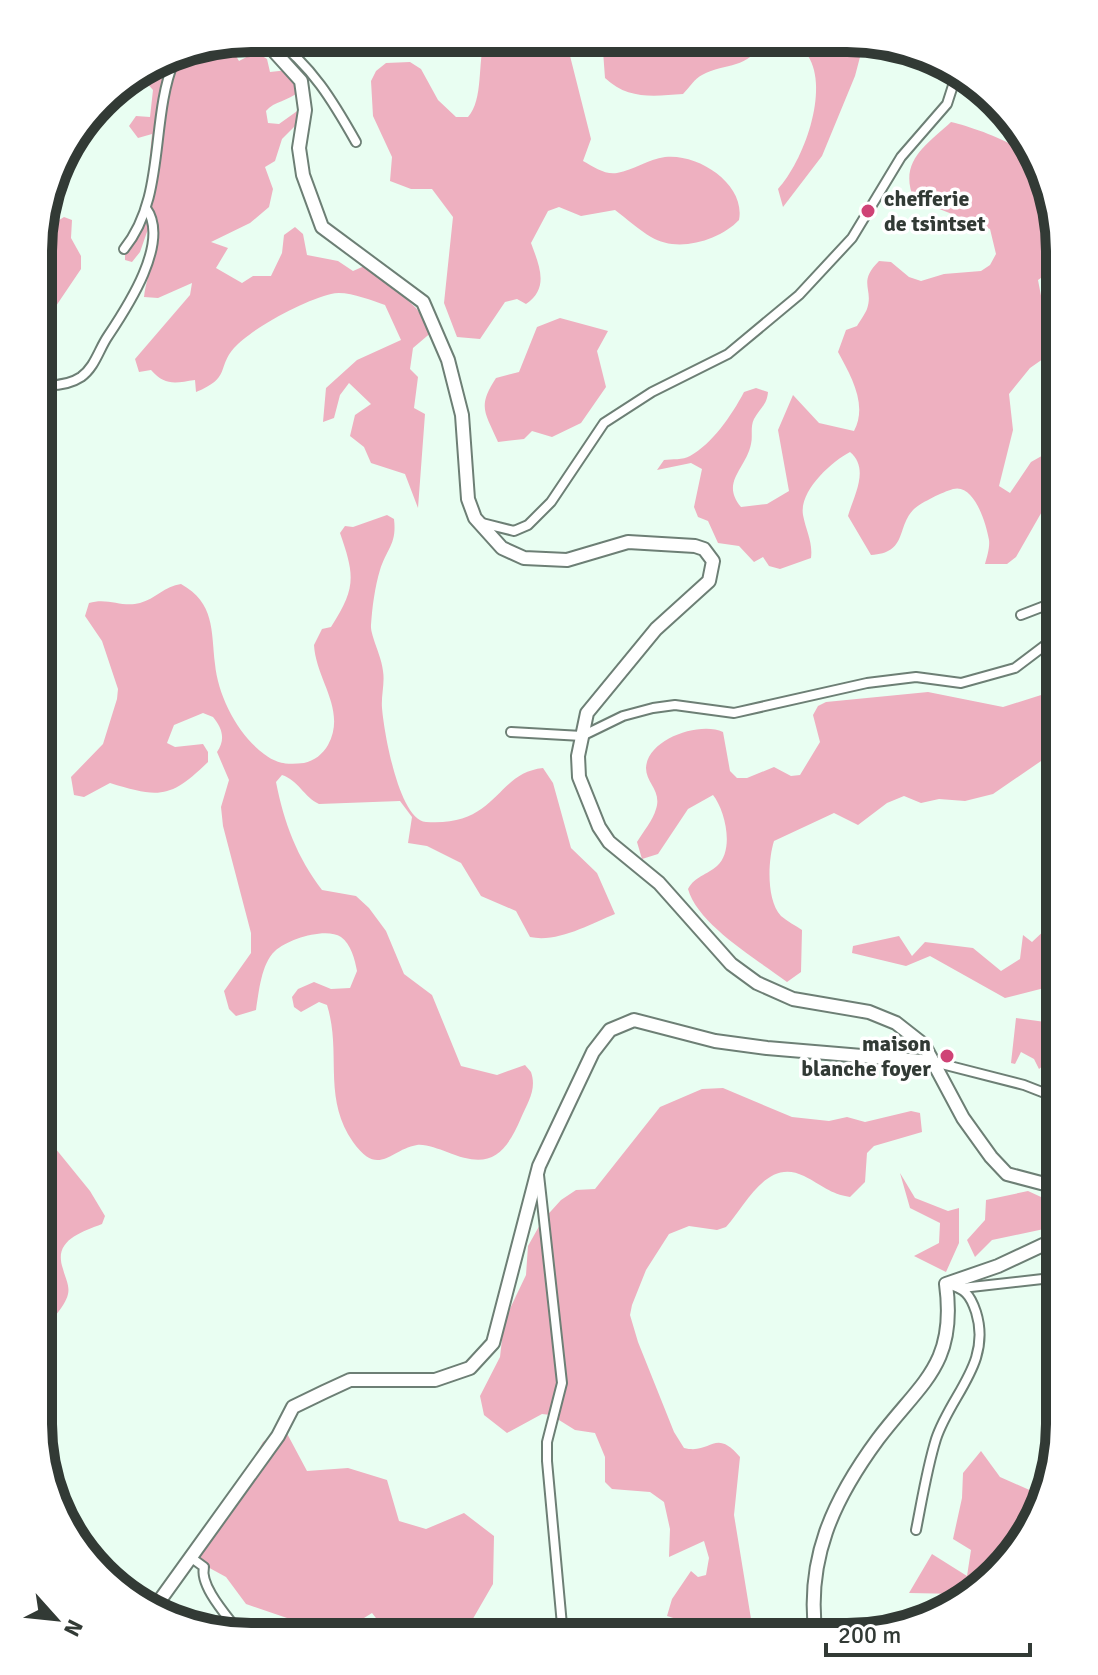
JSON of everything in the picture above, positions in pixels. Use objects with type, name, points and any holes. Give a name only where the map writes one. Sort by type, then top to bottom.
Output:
[{"type":"street","points":[[275,52],[301,81],[305,110],[299,148],[303,175],[322,227],[423,302],[432,320],[448,360],[462,415],[468,499],[481,523],[502,548],[524,558],[567,560],[628,542],[681,543],[695,546],[710,555],[713,569],[709,581],[656,629],[587,713],[579,777],[599,827],[609,842],[659,883],[731,964],[757,983],[793,999],[869,1012],[896,1023],[924,1045],[963,1118],[1007,1174],[1046,1184]]},
{"type":"street","points":[[287,52],[323,88],[356,142]]},
{"type":"street","points":[[124,249],[146,208],[157,153],[163,89],[171,69]]},
{"type":"street","points":[[481,523],[521,530],[551,502],[604,423],[652,392],[728,354],[788,306],[833,262],[852,238],[901,157],[947,104],[954,83]]},
{"type":"street","points":[[52,384],[64,384],[81,377],[94,362],[109,334],[118,326],[146,272],[152,222],[146,208]]},
{"type":"street","points":[[1021,615],[1046,605]]},
{"type":"street","points":[[511,732],[582,736],[623,716],[653,708],[692,706],[734,713],[867,683],[916,677],[961,683],[1015,668],[1046,645]]},
{"type":"street","points":[[160,1601],[193,1559],[256,1463],[278,1436],[293,1407],[350,1380],[435,1380],[470,1368],[493,1343],[539,1166],[593,1052],[610,1030],[634,1020],[741,1045],[933,1062],[1046,1094]]},
{"type":"street","points":[[539,1166],[561,1374],[559,1400],[547,1442],[547,1461],[562,1623]]},
{"type":"street","points":[[946,1284],[998,1266],[1046,1244]]},
{"type":"street","points":[[946,1284],[962,1288],[1046,1279]]},
{"type":"street","points":[[815,1623],[813,1571],[824,1532],[846,1489],[879,1438],[928,1382],[943,1350],[949,1302],[946,1284]]},
{"type":"street","points":[[916,1530],[937,1436],[975,1369],[980,1342],[978,1320],[970,1296],[962,1288]]},
{"type":"street","points":[[193,1559],[204,1567],[203,1573],[211,1590],[232,1622]]},
{"type":"shaded area","points":[[256,52],[267,59],[270,72],[288,70],[298,92],[266,111],[268,123],[279,124],[300,109],[300,121],[282,139],[275,161],[265,167],[273,189],[269,207],[250,223],[211,242],[228,248],[216,268],[242,283],[253,276],[271,276],[282,253],[284,235],[295,227],[303,234],[307,255],[338,261],[353,271],[369,264],[416,308],[433,331],[413,348],[410,369],[418,377],[414,408],[425,414],[418,508],[405,474],[371,463],[364,447],[350,436],[355,415],[371,404],[349,383],[340,395],[334,418],[323,422],[326,388],[357,360],[401,340],[385,305],[337,293],[294,308],[242,340],[229,355],[219,377],[196,392],[195,380],[171,382],[161,379],[151,370],[139,372],[135,359],[190,295],[192,283],[158,298],[144,297],[157,237],[148,229],[140,252],[132,262],[125,260],[125,253],[140,233],[155,177],[149,164],[152,134],[138,138],[129,126],[136,116],[150,117],[153,90],[146,82],[161,74],[164,76],[181,65],[199,59],[240,53],[236,56],[239,61]]},
{"type":"shaded area","points":[[483,52],[569,52],[591,139],[583,161],[613,173],[665,157],[691,160],[705,166],[727,183],[735,194],[739,220],[709,239],[673,244],[651,237],[615,210],[581,216],[559,207],[548,211],[531,243],[540,276],[538,291],[533,298],[526,304],[517,299],[505,302],[480,339],[457,337],[444,303],[453,217],[432,189],[411,189],[390,181],[392,157],[373,116],[371,81],[376,71],[386,63],[410,62],[421,69],[438,100],[456,117],[468,117],[478,91]]},
{"type":"shaded area","points":[[603,52],[755,52],[744,61],[702,75],[683,94],[652,96],[632,93],[605,78]]},
{"type":"shaded area","points":[[804,52],[861,53],[855,76],[822,156],[783,207],[778,189],[796,162],[815,106],[814,70]]},
{"type":"shaded area","points":[[951,122],[1015,146],[1031,175],[1046,238],[1046,275],[1038,280],[1042,301],[1046,302],[1046,357],[1030,368],[1009,394],[1013,430],[999,486],[1010,493],[1031,462],[1046,454],[1046,508],[1016,557],[1007,564],[985,564],[989,543],[982,515],[973,498],[960,489],[953,489],[922,503],[909,516],[891,550],[871,555],[848,516],[860,474],[856,459],[850,452],[818,478],[806,496],[803,515],[811,558],[780,569],[769,566],[763,557],[754,562],[739,546],[718,543],[708,521],[698,517],[694,507],[702,469],[691,463],[657,470],[664,460],[684,458],[698,451],[721,428],[744,392],[756,388],[768,392],[753,422],[752,441],[734,483],[735,498],[741,507],[767,504],[789,491],[778,430],[793,395],[819,423],[854,431],[859,401],[838,352],[846,330],[857,326],[867,309],[867,280],[872,269],[879,261],[891,262],[909,277],[921,281],[944,274],[981,271],[990,265],[996,254],[990,229],[914,199],[910,186],[912,164],[924,147]]},
{"type":"shaded area","points":[[64,217],[72,220],[71,238],[81,256],[81,269],[56,306],[52,319],[52,251],[54,223]]},
{"type":"shaded area","points":[[560,318],[608,331],[597,351],[606,387],[581,423],[552,437],[532,431],[524,439],[498,442],[485,410],[490,388],[496,378],[519,372],[537,327]]},
{"type":"shaded area","points":[[387,515],[394,519],[394,534],[378,576],[371,629],[383,671],[382,708],[386,736],[408,807],[416,818],[426,822],[450,821],[468,816],[515,779],[543,768],[553,783],[571,848],[597,873],[615,914],[563,935],[530,937],[516,911],[481,896],[461,863],[427,846],[408,843],[412,817],[400,801],[319,804],[288,777],[282,775],[276,782],[293,839],[313,878],[322,890],[356,896],[369,908],[386,931],[404,974],[432,995],[461,1066],[497,1075],[525,1065],[531,1072],[531,1095],[515,1132],[501,1151],[484,1159],[461,1157],[417,1145],[377,1160],[362,1153],[353,1142],[338,1108],[327,1005],[319,1002],[301,1012],[294,1007],[292,997],[298,989],[314,982],[331,989],[350,988],[357,971],[350,948],[341,937],[317,934],[281,947],[267,963],[256,1010],[236,1016],[229,1009],[224,991],[251,953],[251,933],[223,826],[221,807],[229,780],[217,752],[222,734],[213,717],[203,713],[174,725],[167,743],[175,747],[203,744],[208,752],[208,762],[173,789],[153,793],[110,783],[84,797],[74,795],[71,777],[103,744],[117,699],[118,689],[102,641],[85,616],[89,603],[140,603],[181,584],[192,591],[206,609],[220,689],[238,726],[255,746],[278,762],[304,763],[318,757],[328,745],[334,720],[314,645],[322,629],[331,627],[349,591],[350,571],[340,533],[345,526],[353,527]]},
{"type":"shaded area","points":[[928,692],[1003,707],[1046,693],[1046,758],[993,794],[965,801],[939,799],[921,803],[904,796],[887,803],[858,825],[834,813],[774,841],[770,858],[773,900],[781,916],[802,930],[801,972],[787,982],[716,928],[704,916],[688,889],[694,881],[717,866],[726,850],[724,820],[713,795],[688,809],[658,854],[642,859],[637,842],[653,817],[657,803],[646,768],[655,749],[676,735],[701,729],[723,732],[730,771],[737,778],[747,778],[774,767],[791,776],[800,775],[820,742],[813,715],[818,706],[826,702]]},
{"type":"shaded area","points":[[1046,929],[1046,988],[1005,998],[930,956],[906,966],[852,953],[853,946],[899,936],[912,956],[925,942],[973,948],[1001,971],[1020,959],[1023,935],[1032,942]]},
{"type":"shaded area","points":[[1016,1018],[1046,1022],[1046,1063],[1039,1069],[1034,1059],[1021,1052],[1015,1064],[1011,1063]]},
{"type":"shaded area","points":[[723,1088],[792,1117],[829,1121],[847,1117],[865,1122],[911,1111],[920,1113],[922,1132],[874,1146],[867,1153],[865,1182],[850,1197],[831,1191],[804,1176],[791,1172],[779,1173],[759,1186],[726,1227],[717,1230],[689,1226],[669,1234],[646,1270],[632,1305],[630,1315],[638,1342],[674,1432],[684,1448],[701,1448],[718,1443],[731,1448],[740,1457],[734,1515],[752,1623],[686,1623],[667,1616],[672,1599],[691,1571],[698,1577],[706,1575],[709,1558],[704,1541],[669,1557],[670,1529],[664,1502],[650,1492],[612,1489],[605,1482],[605,1457],[595,1433],[575,1430],[551,1415],[542,1414],[507,1433],[484,1415],[480,1396],[500,1357],[504,1321],[526,1275],[528,1246],[542,1221],[561,1200],[576,1190],[595,1189],[660,1107],[702,1089]]},
{"type":"shaded area","points":[[52,1144],[90,1191],[105,1216],[102,1224],[70,1239],[62,1251],[68,1294],[52,1319]]},
{"type":"shaded area","points":[[900,1173],[915,1198],[948,1211],[959,1208],[959,1243],[946,1272],[914,1256],[939,1243],[940,1223],[910,1208]]},
{"type":"shaded area","points":[[1028,1191],[1046,1199],[1044,1229],[992,1240],[975,1257],[967,1240],[985,1220],[986,1200]]},
{"type":"shaded area","points":[[283,1426],[307,1471],[348,1468],[387,1480],[399,1521],[426,1529],[464,1513],[494,1536],[493,1584],[470,1623],[380,1623],[372,1613],[356,1623],[292,1623],[287,1618],[246,1604],[226,1577],[193,1559],[202,1529],[221,1516],[263,1442]]},
{"type":"shaded area","points":[[981,1451],[1000,1477],[1033,1492],[1012,1535],[988,1565],[968,1582],[950,1594],[909,1593],[932,1554],[967,1576],[971,1550],[953,1539],[962,1498],[963,1473]]},
{"type":"place","name":"chefferie de tsintset","points":[[868,211]]},
{"type":"place","name":"maison blanche foyer","points":[[947,1056]]}]
